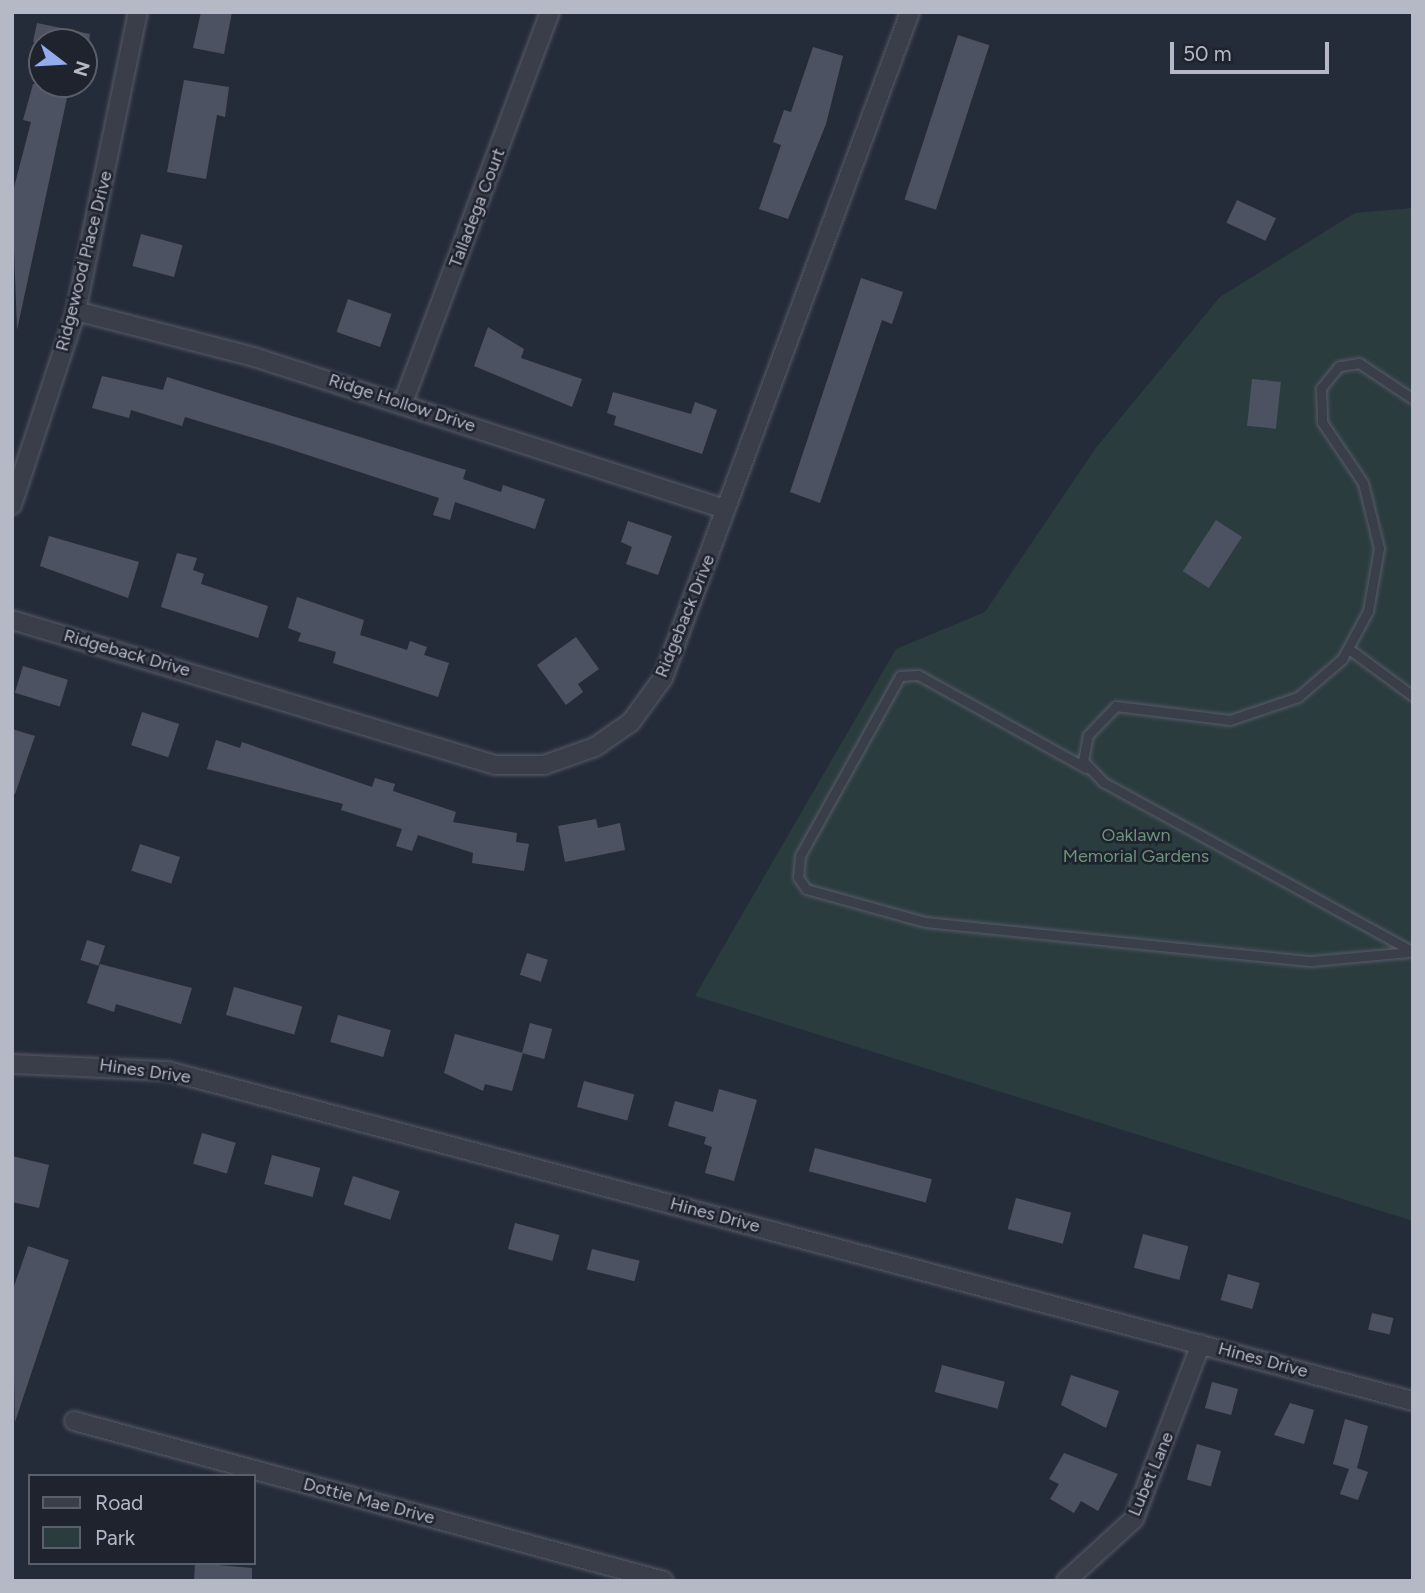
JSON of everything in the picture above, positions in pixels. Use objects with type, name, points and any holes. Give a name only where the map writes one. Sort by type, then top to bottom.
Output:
[{"type":"street","name":"Ridgewood Place Drive","points":[[12,506],[76,311],[138,12]]},
{"type":"street","name":"Talladega Court","points":[[403,403],[550,12]]},
{"type":"street","name":"Ridgeback Drive","points":[[12,620],[495,765],[544,765],[595,747],[631,722],[663,678],[910,12]]},
{"type":"street","name":"Ridge Hollow Drive","points":[[76,311],[403,403],[724,509]]},
{"type":"street","name":"Hines Drive","points":[[12,1064],[169,1071],[1413,1401]]},
{"type":"street","name":"Lubet Lane","points":[[1066,1581],[1134,1519],[1201,1344]]},
{"type":"street","name":"Dottie Mae Drive","points":[[74,1421],[664,1581]]},
{"type":"lane","points":[[1086,768],[1088,735],[1116,706],[1213,721],[1250,716],[1298,697],[1349,649],[1372,599],[1377,531],[1363,483],[1322,422],[1321,388],[1339,366],[1359,363],[1413,399]]},
{"type":"lane","points":[[1349,649],[1413,696]]},
{"type":"lane","points":[[918,675],[1412,952],[1311,961],[925,922],[806,889],[798,877],[800,856],[900,676],[918,675]]},
{"type":"green space","name":"Oaklawn Memorial Gardens","points":[[1413,208],[1413,1221],[695,996],[896,649],[985,612],[1095,449],[1220,297],[1355,213]]},
{"type":"building","points":[[201,12],[232,12],[224,54],[193,48]]},
{"type":"building","points":[[37,23],[61,28],[36,28]]},
{"type":"building","points":[[958,35],[989,45],[936,210],[905,200]]},
{"type":"building","points":[[813,47],[843,56],[826,124],[788,219],[759,209],[781,145],[773,142],[784,110],[791,112]]},
{"type":"building","points":[[184,80],[229,87],[225,117],[217,115],[206,179],[167,172]]},
{"type":"building","points":[[29,98],[67,98],[17,330],[12,195],[31,122],[23,120]]},
{"type":"building","points":[[1237,200],[1276,218],[1265,241],[1226,223]]},
{"type":"building","points":[[141,234],[183,245],[174,277],[132,266]]},
{"type":"building","points":[[861,278],[903,292],[892,324],[882,320],[820,503],[790,492]]},
{"type":"building","points":[[348,299],[391,314],[380,347],[337,332]]},
{"type":"building","points":[[488,327],[524,349],[521,358],[582,379],[572,407],[474,366]]},
{"type":"building","points":[[102,376],[163,390],[167,377],[466,470],[463,479],[501,492],[503,485],[545,499],[535,529],[455,502],[450,520],[433,515],[439,498],[280,446],[185,417],[182,426],[131,410],[129,418],[92,408]]},
{"type":"building","points":[[1252,379],[1281,382],[1276,429],[1247,426]]},
{"type":"building","points":[[613,392],[691,414],[695,402],[717,410],[702,454],[614,425],[616,416],[607,413]]},
{"type":"building","points":[[1216,520],[1242,537],[1209,588],[1183,571]]},
{"type":"building","points":[[628,521],[672,536],[658,575],[626,564],[632,547],[621,542]]},
{"type":"building","points":[[49,536],[139,562],[128,598],[40,566]]},
{"type":"building","points":[[177,553],[197,558],[193,570],[204,574],[201,584],[268,606],[258,638],[161,607]]},
{"type":"building","points":[[297,597],[364,620],[360,635],[407,650],[410,641],[427,647],[424,655],[449,663],[438,697],[333,663],[336,652],[298,641],[301,633],[288,628]]},
{"type":"building","points":[[576,637],[599,669],[578,684],[583,692],[566,705],[537,665]]},
{"type":"building","points":[[23,666],[68,680],[60,707],[15,693]]},
{"type":"building","points":[[142,712],[179,724],[168,757],[131,745]]},
{"type":"building","points":[[12,729],[35,736],[15,794],[12,794]]},
{"type":"building","points":[[216,740],[240,748],[242,742],[372,787],[375,778],[395,784],[393,791],[456,812],[453,822],[517,833],[516,842],[529,844],[524,871],[472,863],[473,853],[418,835],[412,851],[396,846],[402,829],[341,810],[343,804],[207,769]]},
{"type":"building","points":[[596,819],[598,828],[620,823],[625,850],[565,862],[558,826]]},
{"type":"building","points":[[140,844],[180,857],[171,884],[131,871]]},
{"type":"building","points":[[87,940],[105,946],[99,966],[81,960]]},
{"type":"building","points":[[527,953],[548,960],[541,982],[520,975]]},
{"type":"building","points":[[100,964],[192,988],[181,1024],[116,1004],[114,1012],[87,1003]]},
{"type":"building","points":[[234,987],[302,1007],[294,1034],[226,1015]]},
{"type":"building","points":[[338,1015],[391,1030],[383,1057],[330,1042]]},
{"type":"building","points":[[530,1023],[552,1029],[544,1059],[522,1053]]},
{"type":"building","points":[[455,1034],[523,1053],[512,1091],[485,1084],[483,1091],[444,1073]]},
{"type":"building","points":[[584,1081],[634,1094],[627,1121],[577,1107]]},
{"type":"building","points":[[719,1089],[757,1100],[734,1181],[705,1173],[712,1147],[704,1144],[706,1137],[668,1126],[675,1101],[713,1112]]},
{"type":"building","points":[[202,1133],[236,1143],[227,1173],[193,1164]]},
{"type":"building","points":[[815,1148],[932,1179],[926,1202],[809,1171]]},
{"type":"building","points":[[272,1155],[320,1168],[313,1197],[264,1184]]},
{"type":"building","points":[[12,1156],[49,1165],[39,1208],[12,1202]]},
{"type":"building","points":[[353,1176],[400,1191],[390,1220],[344,1205]]},
{"type":"building","points":[[1016,1198],[1071,1213],[1063,1244],[1008,1229]]},
{"type":"building","points":[[515,1223],[559,1235],[552,1261],[508,1249]]},
{"type":"building","points":[[1143,1234],[1188,1246],[1179,1280],[1134,1268]]},
{"type":"building","points":[[28,1246],[69,1260],[15,1422],[12,1292]]},
{"type":"building","points":[[592,1249],[640,1261],[634,1281],[587,1269]]},
{"type":"building","points":[[1228,1274],[1260,1283],[1252,1309],[1221,1300]]},
{"type":"building","points":[[1372,1313],[1393,1318],[1390,1335],[1368,1330]]},
{"type":"building","points":[[942,1365],[1005,1382],[998,1409],[935,1392]]},
{"type":"building","points":[[1071,1375],[1119,1391],[1106,1428],[1061,1405]]},
{"type":"building","points":[[1212,1382],[1238,1389],[1231,1415],[1205,1408]]},
{"type":"building","points":[[1290,1403],[1314,1410],[1304,1444],[1274,1435]]},
{"type":"building","points":[[1345,1419],[1368,1426],[1357,1468],[1368,1472],[1358,1500],[1340,1494],[1349,1469],[1333,1464]]},
{"type":"building","points":[[1197,1444],[1221,1451],[1211,1486],[1187,1480]]},
{"type":"building","points":[[1064,1453],[1118,1474],[1098,1511],[1081,1501],[1074,1513],[1050,1499],[1059,1484],[1049,1479]]},
{"type":"building","points":[[195,1565],[252,1568],[252,1581],[194,1581]]}]
